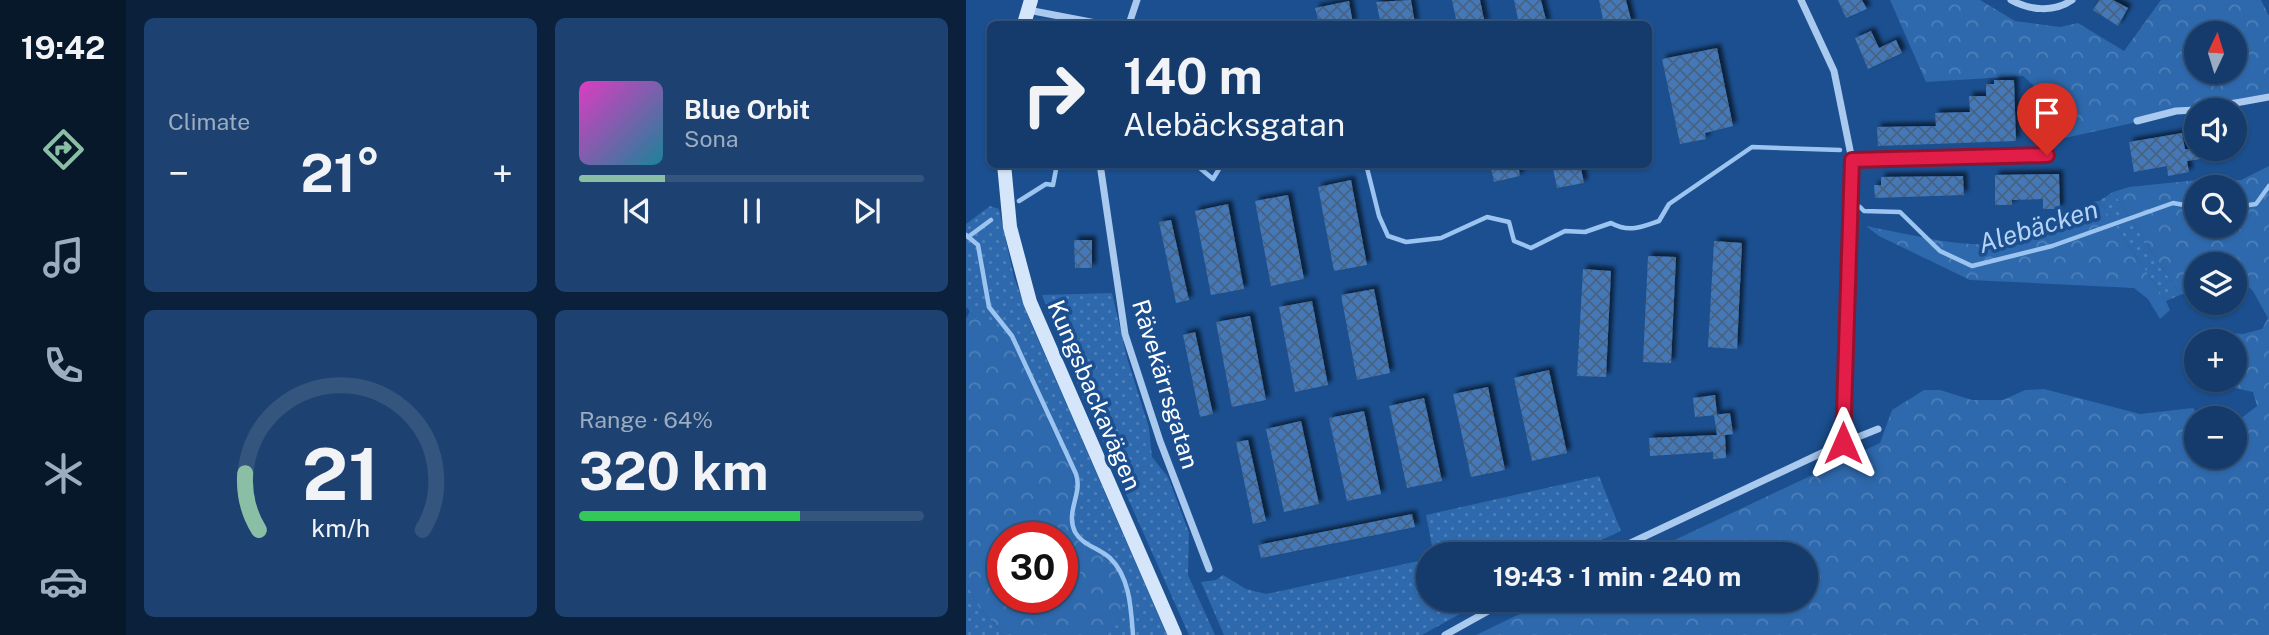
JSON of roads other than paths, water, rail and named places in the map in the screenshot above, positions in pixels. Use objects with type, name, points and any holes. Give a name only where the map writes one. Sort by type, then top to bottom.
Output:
[{"type":"street","points":[[1130,21],[1137,0]]},
{"type":"street","points":[[1801,0],[1835,71],[1852,160],[1843,443]]},
{"type":"street","points":[[2011,0],[2022,6],[2041,9],[2066,5],[2072,0]]},
{"type":"street","points":[[1030,5],[1090,21]]},
{"type":"street","points":[[2247,101],[2269,97]]},
{"type":"street","points":[[2137,121],[2184,111]]},
{"type":"street","points":[[1852,160],[2047,155]]},
{"type":"street","name":"Kungsbackavägen","points":[[1004,168],[1010,227],[1030,302],[1175,635]]},
{"type":"street","name":"Rävekärrsgatan","points":[[1101,168],[1125,334],[1160,440],[1209,569]]},
{"type":"street","points":[[1633,542],[1878,429]]},
{"type":"street","points":[[1445,635],[1486,612]]},
{"type":"waterway","name":"Alebäcken","points":[[1367,168],[1379,216],[1388,236],[1406,242],[1441,238],[1487,217],[1509,222],[1514,241],[1531,248],[1565,231],[1585,232],[1611,223],[1624,228],[1635,228],[1659,221],[1669,204],[1752,147],[1840,150]]},
{"type":"waterway","name":"Alebäcken","points":[[1019,201],[1046,184],[1053,185],[1056,168]]},
{"type":"waterway","name":"Alebäcken","points":[[1200,168],[1213,179],[1220,168]]},
{"type":"waterway","name":"Alebäcken","points":[[2247,205],[2256,204],[2269,186]]},
{"type":"waterway","name":"Alebäcken","points":[[1860,207],[1864,211],[1900,212],[1940,251],[1972,266],[2052,246],[2173,203],[2184,205]]},
{"type":"waterway","name":"Alebäcken","points":[[968,237],[991,220]]},
{"type":"waterway","points":[[966,235],[978,245],[989,307],[1012,336],[1076,474],[1078,481],[1072,517],[1075,532],[1082,540],[1110,558],[1122,574],[1128,594],[1133,635]]}]
